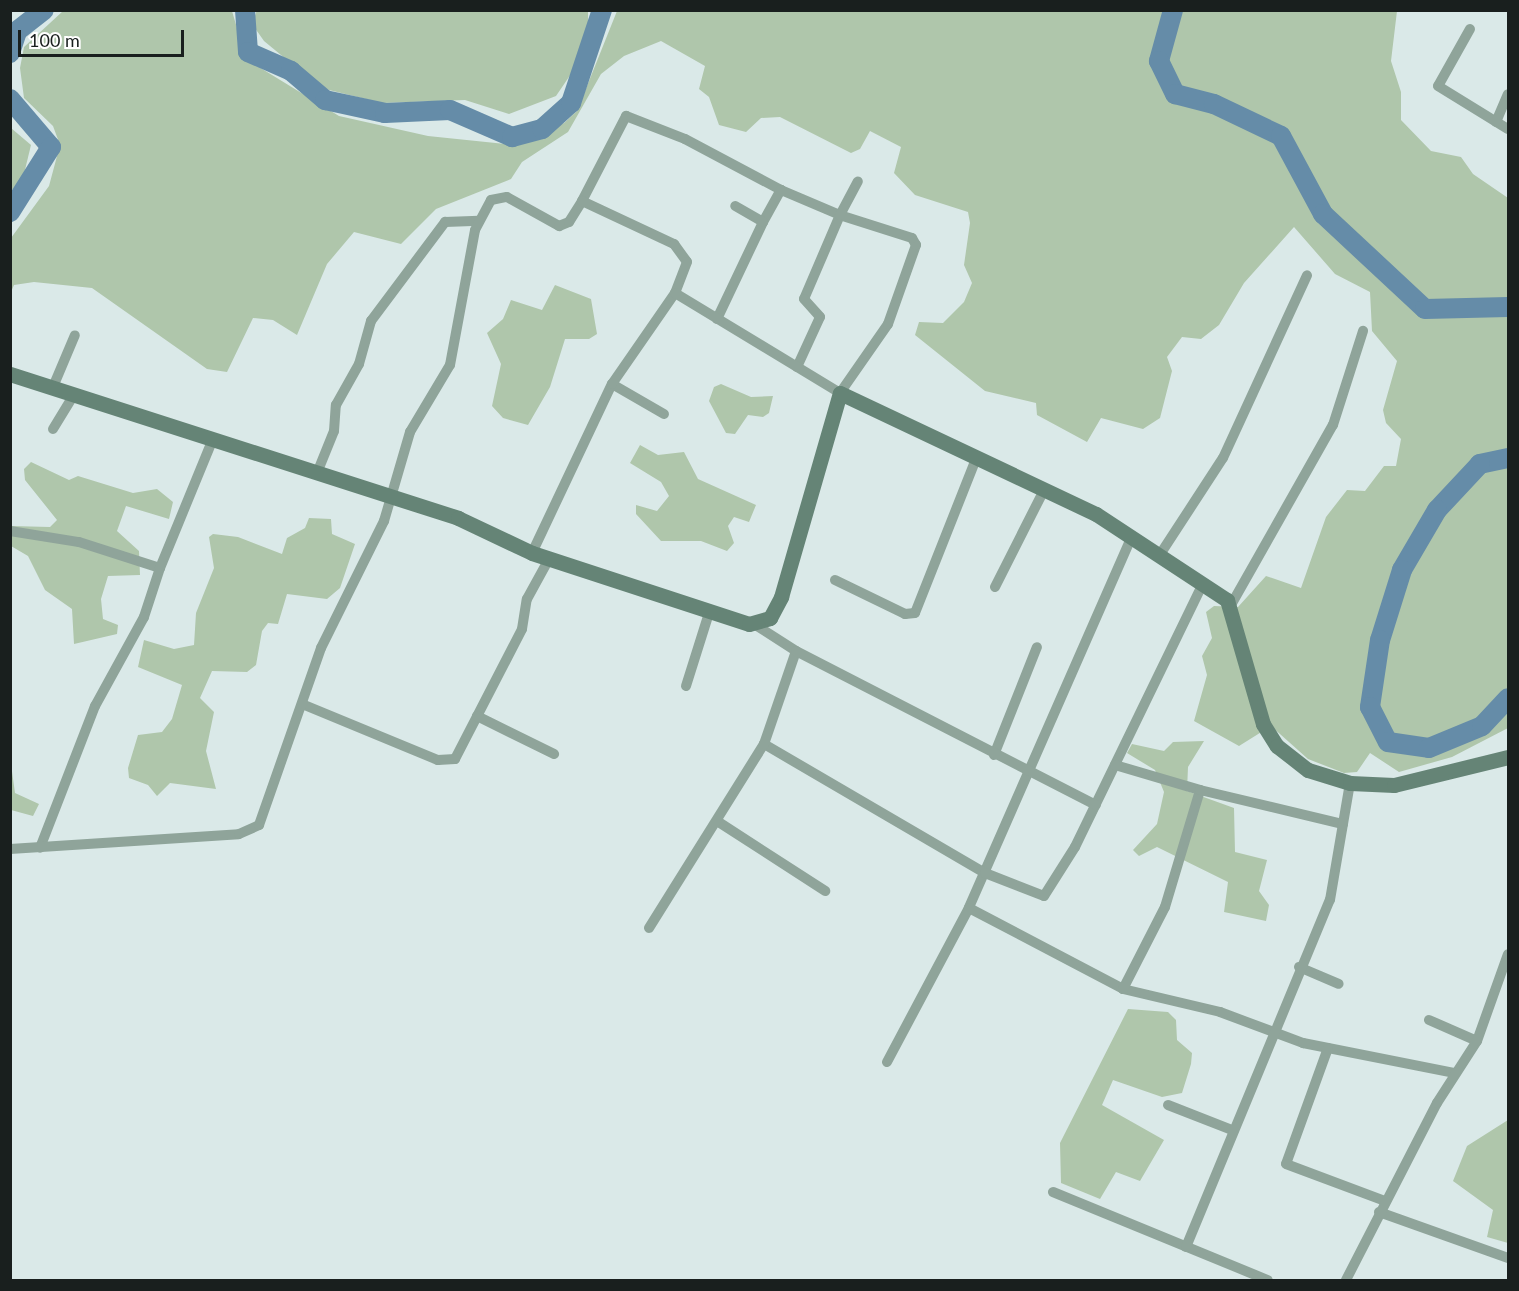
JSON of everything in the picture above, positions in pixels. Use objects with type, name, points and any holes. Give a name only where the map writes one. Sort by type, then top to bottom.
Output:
[{"type":"main road","points":[[10,374],[75,393],[212,441],[390,495],[458,518],[532,553],[709,613],[754,624],[770,618],[781,597],[840,393],[1132,536],[1161,553],[1231,605],[1251,693],[1277,746],[1308,770],[1350,783],[1394,784],[1509,757]]},
{"type":"street","points":[[1470,29],[1438,87],[1509,129]]},
{"type":"street","points":[[1496,122],[1509,94]]},
{"type":"street","points":[[10,849],[254,831],[321,648],[384,521],[410,432],[450,365],[479,221],[498,196],[559,226],[568,222],[582,201],[626,117],[685,139],[781,190],[840,215],[912,238],[916,244],[888,324],[840,393],[675,293]]},
{"type":"street","points":[[797,367],[820,317],[804,300],[840,215],[858,180]]},
{"type":"street","points":[[717,319],[763,222],[781,190]]},
{"type":"street","points":[[532,553],[612,384],[675,293],[686,271],[679,248],[582,201]]},
{"type":"street","points":[[735,206],[763,222]]},
{"type":"street","points":[[317,473],[334,431],[336,405],[359,364],[371,321],[445,222],[479,221]]},
{"type":"street","points":[[1161,553],[1223,458],[1307,275]]},
{"type":"street","points":[[1231,605],[1333,426],[1363,331]]},
{"type":"street","points":[[53,387],[75,335]]},
{"type":"street","points":[[612,384],[664,414]]},
{"type":"street","points":[[53,429],[75,393]]},
{"type":"street","points":[[40,848],[95,706],[144,617],[160,568],[212,441]]},
{"type":"street","points":[[835,580],[905,614],[915,613],[976,459]]},
{"type":"street","points":[[995,587],[1043,492]]},
{"type":"street","points":[[10,531],[79,542],[160,568]]},
{"type":"street","points":[[887,1062],[969,908],[1031,772],[1132,536]]},
{"type":"street","points":[[302,704],[448,762],[460,752],[522,628],[527,599],[549,559]]},
{"type":"street","points":[[764,744],[985,873],[1033,894],[1049,893],[1096,805],[1203,583]]},
{"type":"street","points":[[686,686],[709,613]]},
{"type":"street","points":[[754,624],[796,651],[885,692],[994,755],[1096,805]]},
{"type":"street","points":[[994,755],[1037,647]]},
{"type":"street","points":[[649,928],[764,744],[796,651]]},
{"type":"street","points":[[477,716],[554,754]]},
{"type":"street","points":[[1115,765],[1200,790],[1343,824]]},
{"type":"street","points":[[1186,1247],[1271,1031],[1330,900],[1350,783]]},
{"type":"street","points":[[1123,989],[1166,907],[1200,790]]},
{"type":"street","points":[[717,821],[825,891]]},
{"type":"street","points":[[969,908],[1123,989],[1328,1048],[1455,1073]]},
{"type":"street","points":[[1346,1281],[1385,1201],[1455,1073],[1477,1041],[1509,954]]},
{"type":"street","points":[[1299,967],[1339,984]]},
{"type":"street","points":[[1429,1020],[1477,1041]]},
{"type":"street","points":[[1328,1048],[1286,1164],[1385,1201]]},
{"type":"street","points":[[1168,1106],[1232,1130]]},
{"type":"street","points":[[1053,1192],[1268,1281]]},
{"type":"street","points":[[1379,1212],[1509,1258]]},
{"type":"green space","points":[[257,10],[588,11],[588,30],[573,71],[556,96],[509,114],[465,100],[382,103],[321,88],[264,41],[252,24]]},
{"type":"green space","points":[[63,11],[232,11],[246,59],[339,116],[428,136],[514,145],[564,123],[577,111],[617,11],[1397,11],[1391,61],[1401,92],[1401,120],[1431,151],[1461,157],[1473,174],[1508,198],[1508,728],[1452,757],[1399,772],[1370,753],[1357,772],[1344,773],[1308,759],[1271,726],[1239,746],[1194,721],[1207,675],[1202,656],[1212,638],[1206,612],[1214,606],[1238,607],[1266,576],[1301,588],[1326,517],[1347,490],[1365,491],[1384,466],[1396,466],[1401,439],[1386,423],[1383,410],[1397,361],[1372,331],[1370,292],[1335,274],[1294,227],[1244,283],[1219,325],[1201,339],[1182,337],[1167,357],[1172,371],[1160,418],[1143,429],[1101,418],[1087,442],[1037,415],[1036,403],[985,391],[915,335],[919,322],[943,323],[964,302],[972,283],[964,265],[970,223],[968,212],[915,195],[894,173],[901,147],[870,131],[860,149],[851,153],[780,117],[761,118],[746,132],[719,125],[709,97],[699,89],[705,66],[661,41],[624,56],[601,74],[568,132],[522,162],[511,179],[436,209],[401,244],[354,232],[327,264],[297,335],[273,320],[253,318],[227,372],[207,369],[92,288],[34,282],[14,285],[11,292],[11,238],[49,186],[60,145],[53,126],[24,98],[20,68],[24,47]]},
{"type":"green space","points":[[11,128],[31,145],[23,178],[11,191]]},
{"type":"green space","points":[[555,285],[591,299],[597,334],[589,339],[565,339],[550,387],[528,425],[503,418],[492,406],[501,364],[487,333],[503,319],[511,300],[542,310]]},
{"type":"green space","points":[[721,384],[751,397],[773,396],[769,413],[763,417],[748,415],[735,434],[726,433],[709,401],[714,387]]},
{"type":"green space","points":[[640,445],[658,455],[684,452],[698,479],[756,505],[749,522],[734,517],[728,526],[734,543],[727,551],[701,541],[661,541],[636,514],[636,505],[657,511],[669,496],[661,482],[630,463]]},
{"type":"green space","points":[[31,462],[69,480],[78,476],[133,493],[157,489],[173,502],[169,519],[126,506],[117,531],[139,551],[140,575],[108,576],[101,599],[103,619],[118,625],[117,634],[74,644],[72,609],[45,590],[28,556],[11,546],[11,526],[50,527],[57,520],[25,480],[24,469]]},
{"type":"green space","points":[[309,518],[331,519],[332,534],[355,544],[340,588],[327,599],[287,594],[278,624],[268,623],[262,631],[256,665],[247,672],[212,671],[200,698],[214,712],[206,751],[216,789],[170,783],[157,796],[148,785],[129,778],[128,768],[138,735],[162,732],[172,719],[182,685],[138,667],[144,640],[174,649],[194,645],[196,613],[214,568],[209,537],[213,534],[238,537],[282,554],[287,538],[305,528]]},
{"type":"green space","points":[[1204,741],[1188,767],[1187,791],[1234,808],[1235,852],[1267,860],[1259,891],[1269,905],[1266,921],[1224,912],[1228,882],[1157,847],[1139,856],[1133,850],[1157,824],[1164,792],[1155,770],[1127,753],[1132,744],[1164,751],[1173,742]]},
{"type":"green space","points":[[11,764],[15,793],[39,804],[33,816],[11,810]]},
{"type":"green space","points":[[1128,1009],[1168,1012],[1176,1020],[1177,1040],[1192,1053],[1191,1064],[1182,1093],[1162,1097],[1113,1080],[1102,1105],[1164,1140],[1140,1181],[1116,1172],[1100,1199],[1061,1183],[1060,1143]]},
{"type":"green space","points":[[1508,1120],[1508,1243],[1487,1237],[1493,1210],[1453,1181],[1467,1146]]},
{"type":"waterway","points":[[10,53],[17,31],[44,10]]},
{"type":"waterway","points":[[245,10],[248,52],[291,71],[325,100],[385,113],[450,110],[512,137],[542,129],[571,103],[602,10]]},
{"type":"waterway","points":[[1173,10],[1159,61],[1175,94],[1214,104],[1281,136],[1323,214],[1425,309],[1508,307]]},
{"type":"waterway","points":[[10,99],[51,147],[10,212]]},
{"type":"waterway","points":[[1508,458],[1480,464],[1437,510],[1402,570],[1380,640],[1370,707],[1388,742],[1429,748],[1482,726],[1508,698]]}]
